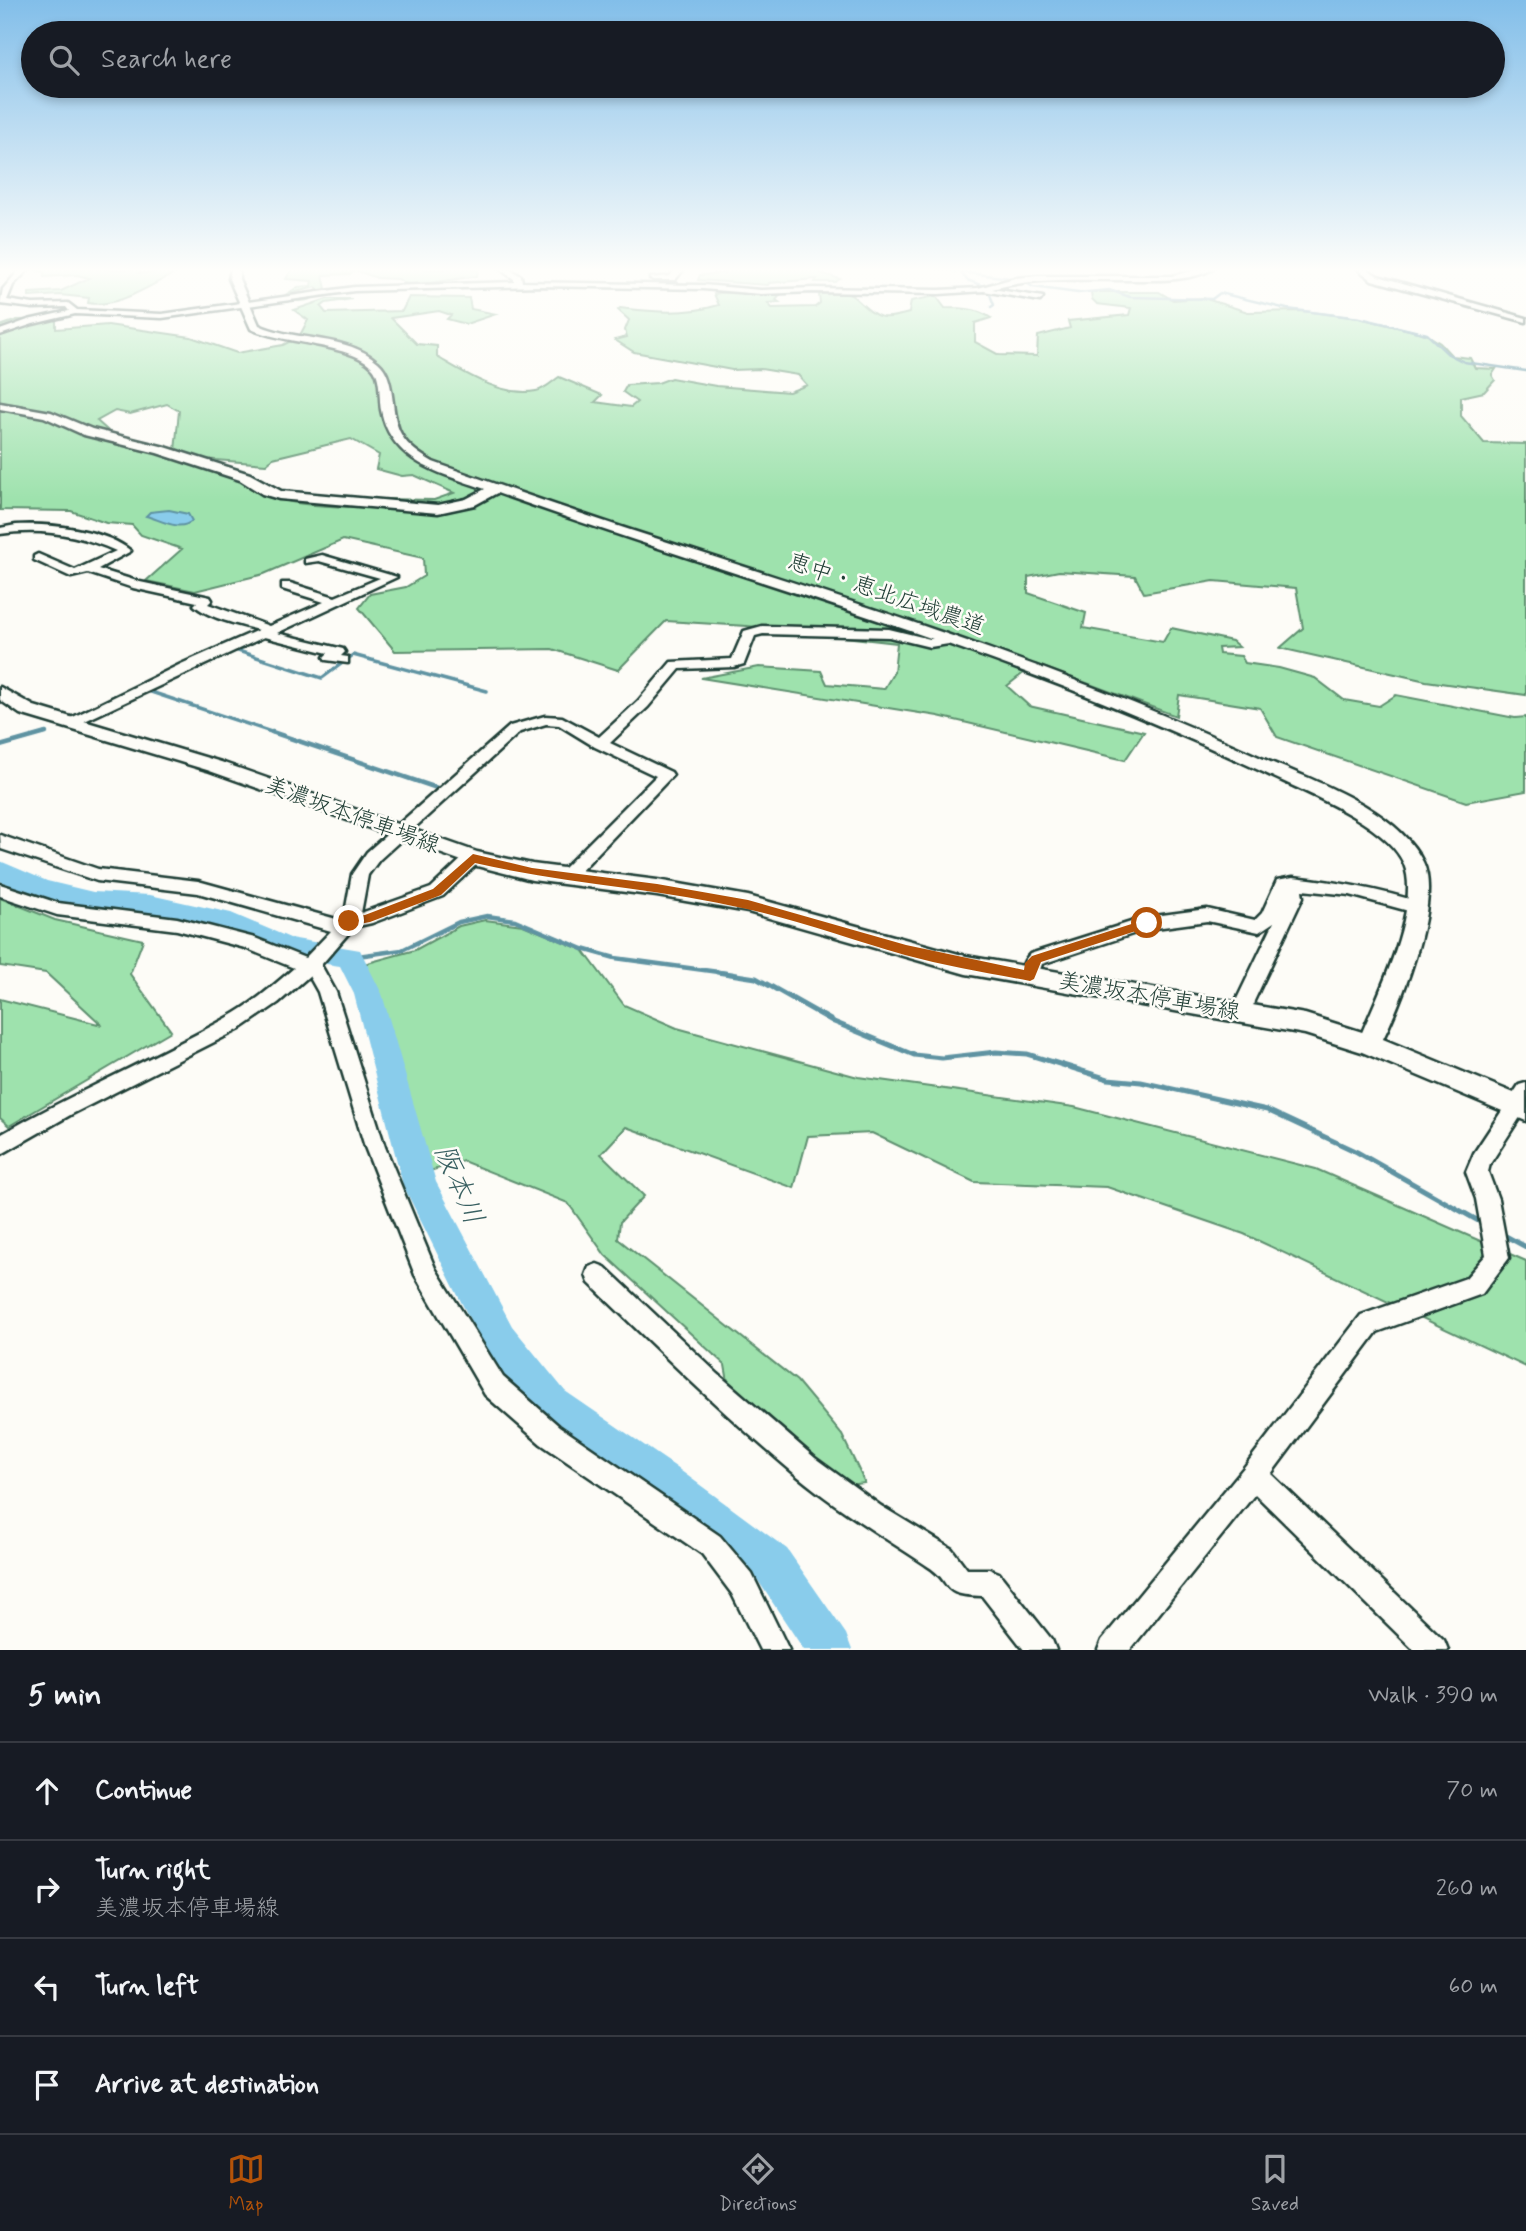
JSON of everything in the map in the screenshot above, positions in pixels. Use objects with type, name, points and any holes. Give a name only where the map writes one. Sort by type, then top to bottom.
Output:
[{"type":"main road","name":"美濃坂本停車場線","points":[[0,693],[27,710],[194,759],[473,858],[566,876],[748,904],[966,965],[1313,1026],[1369,1044],[1523,1103]]},
{"type":"street","name":"恵中・恵北広域農道","points":[[325,346],[356,353],[380,370],[388,419],[398,442],[429,465],[950,639],[1175,724],[1359,812],[1395,838],[1412,859],[1419,877],[1408,945],[1369,1044]]},
{"type":"street","points":[[0,406],[47,414],[88,432],[173,454],[244,477],[279,495],[438,509],[471,502],[495,489]]},
{"type":"street","points":[[0,531],[27,527],[53,528],[89,537],[125,551],[75,574],[38,558]]},
{"type":"street","points":[[72,723],[174,673],[391,577],[318,557],[309,561]]},
{"type":"street","points":[[87,569],[137,585],[206,600],[200,605],[269,632],[338,652],[331,657],[343,660]]},
{"type":"street","points":[[286,586],[335,601]]},
{"type":"street","points":[[600,744],[643,704],[676,665],[739,661],[749,634],[762,630],[889,633],[930,643],[950,639]]},
{"type":"street","points":[[0,1146],[65,1108],[233,1024],[271,998],[308,967],[347,925],[360,874],[373,856],[515,729],[525,724],[545,720],[562,721],[600,744],[666,775],[566,876]]},
{"type":"street","points":[[0,840],[7,845],[97,876],[198,887],[347,925],[437,892],[473,858]]},
{"type":"street","points":[[1244,1013],[1245,1001],[1295,897],[1293,883]]},
{"type":"street","points":[[1030,976],[1032,963],[1036,959],[1135,926],[1207,915],[1259,926],[1269,917],[1283,884],[1337,886],[1416,907]]},
{"type":"street","points":[[0,890],[57,909],[177,924],[248,943],[314,969],[327,992],[375,1147],[426,1275],[494,1386],[550,1435],[711,1545],[742,1584],[775,1650]]},
{"type":"street","points":[[1112,1650],[1254,1475],[1369,1322],[1474,1286],[1498,1258],[1490,1216],[1476,1172],[1481,1160],[1523,1103]]},
{"type":"street","points":[[597,1275],[709,1383],[806,1467],[872,1515],[942,1559],[960,1583],[989,1583],[1042,1650]]},
{"type":"street","points":[[1254,1475],[1434,1650]]},
{"type":"green space","points":[[0,346],[217,346],[237,353],[277,346],[437,346],[437,357],[497,387],[523,392],[536,391],[559,377],[602,395],[595,402],[631,407],[637,402],[623,392],[627,385],[658,383],[671,378],[716,386],[789,392],[807,385],[798,375],[761,369],[732,370],[634,352],[624,346],[982,346],[999,355],[1037,356],[1038,346],[1443,346],[1452,356],[1470,358],[1475,368],[1496,369],[1492,375],[1495,380],[1484,392],[1461,397],[1461,416],[1484,443],[1526,444],[1526,695],[1426,681],[1280,648],[1303,628],[1296,588],[1214,581],[1144,593],[1135,576],[1059,571],[1028,577],[1028,593],[1086,613],[1083,628],[1163,642],[1171,628],[1232,641],[1239,647],[1218,648],[1219,654],[1241,656],[1245,663],[1279,668],[1315,678],[1344,700],[1379,706],[1396,695],[1515,718],[1526,717],[1526,791],[1466,802],[1277,737],[1260,708],[1179,695],[1176,716],[1035,664],[1007,686],[1029,706],[1144,732],[1125,760],[938,716],[701,678],[759,667],[821,671],[827,684],[884,689],[894,672],[897,643],[747,626],[666,621],[618,670],[552,649],[395,651],[359,608],[370,594],[406,587],[424,576],[423,558],[343,540],[264,574],[195,591],[146,581],[182,549],[141,535],[132,525],[106,523],[71,511],[0,510],[0,412],[19,405],[0,402]],"holes":[[[167,404],[179,411],[175,451],[202,459],[266,464],[273,458],[351,439],[379,455],[376,469],[402,476],[414,475],[454,493],[434,500],[382,499],[372,508],[285,501],[253,489],[239,479],[97,434],[107,430],[97,421],[115,411],[130,414]]]},
{"type":"green space","points":[[0,898],[55,920],[143,940],[130,974],[171,1031],[9,1126],[0,1118],[0,999],[102,1025],[46,973],[0,966]]},
{"type":"green space","points":[[485,920],[523,925],[583,950],[624,1005],[677,1028],[858,1077],[1074,1107],[1316,1169],[1526,1261],[1526,1367],[1244,1234],[1107,1187],[974,1182],[872,1133],[808,1136],[794,1188],[626,1127],[601,1154],[644,1196],[620,1222],[618,1239],[797,1381],[842,1435],[865,1483],[848,1485],[730,1393],[725,1365],[605,1255],[568,1203],[463,1161],[423,1173],[389,1041],[364,964],[415,950],[459,926]]},
{"type":"water","points":[[169,510],[188,514],[192,521],[176,525],[146,516],[150,512]]},
{"type":"waterway","points":[[1440,346],[1464,362],[1526,371]]},
{"type":"waterway","points":[[232,652],[235,650],[322,678],[353,655],[487,691]]},
{"type":"waterway","points":[[145,690],[277,734]]},
{"type":"waterway","points":[[272,732],[437,788]]},
{"type":"waterway","points":[[0,746],[46,733],[42,734]]},
{"type":"waterway","name":"阪本川","points":[[0,870],[41,889],[93,901],[150,905],[231,923],[286,948],[350,957],[368,994],[420,1185],[499,1339],[551,1405],[659,1479],[772,1564],[830,1650]]},
{"type":"waterway","points":[[350,957],[402,950],[459,922],[487,916],[515,920],[583,949],[615,958],[733,974]]},
{"type":"waterway","points":[[717,972],[756,978],[834,1022],[914,1055],[942,1058],[996,1052],[1027,1054],[1108,1079],[1141,1082],[1267,1110],[1357,1152],[1482,1223]]},
{"type":"waterway","points":[[1502,1234],[1526,1247]]},
{"type":"route","points":[[349,921],[366,919],[437,892],[473,858],[532,872],[657,888],[748,904],[906,950],[966,965],[1030,976],[1030,967],[1036,959],[1147,923]]}]
